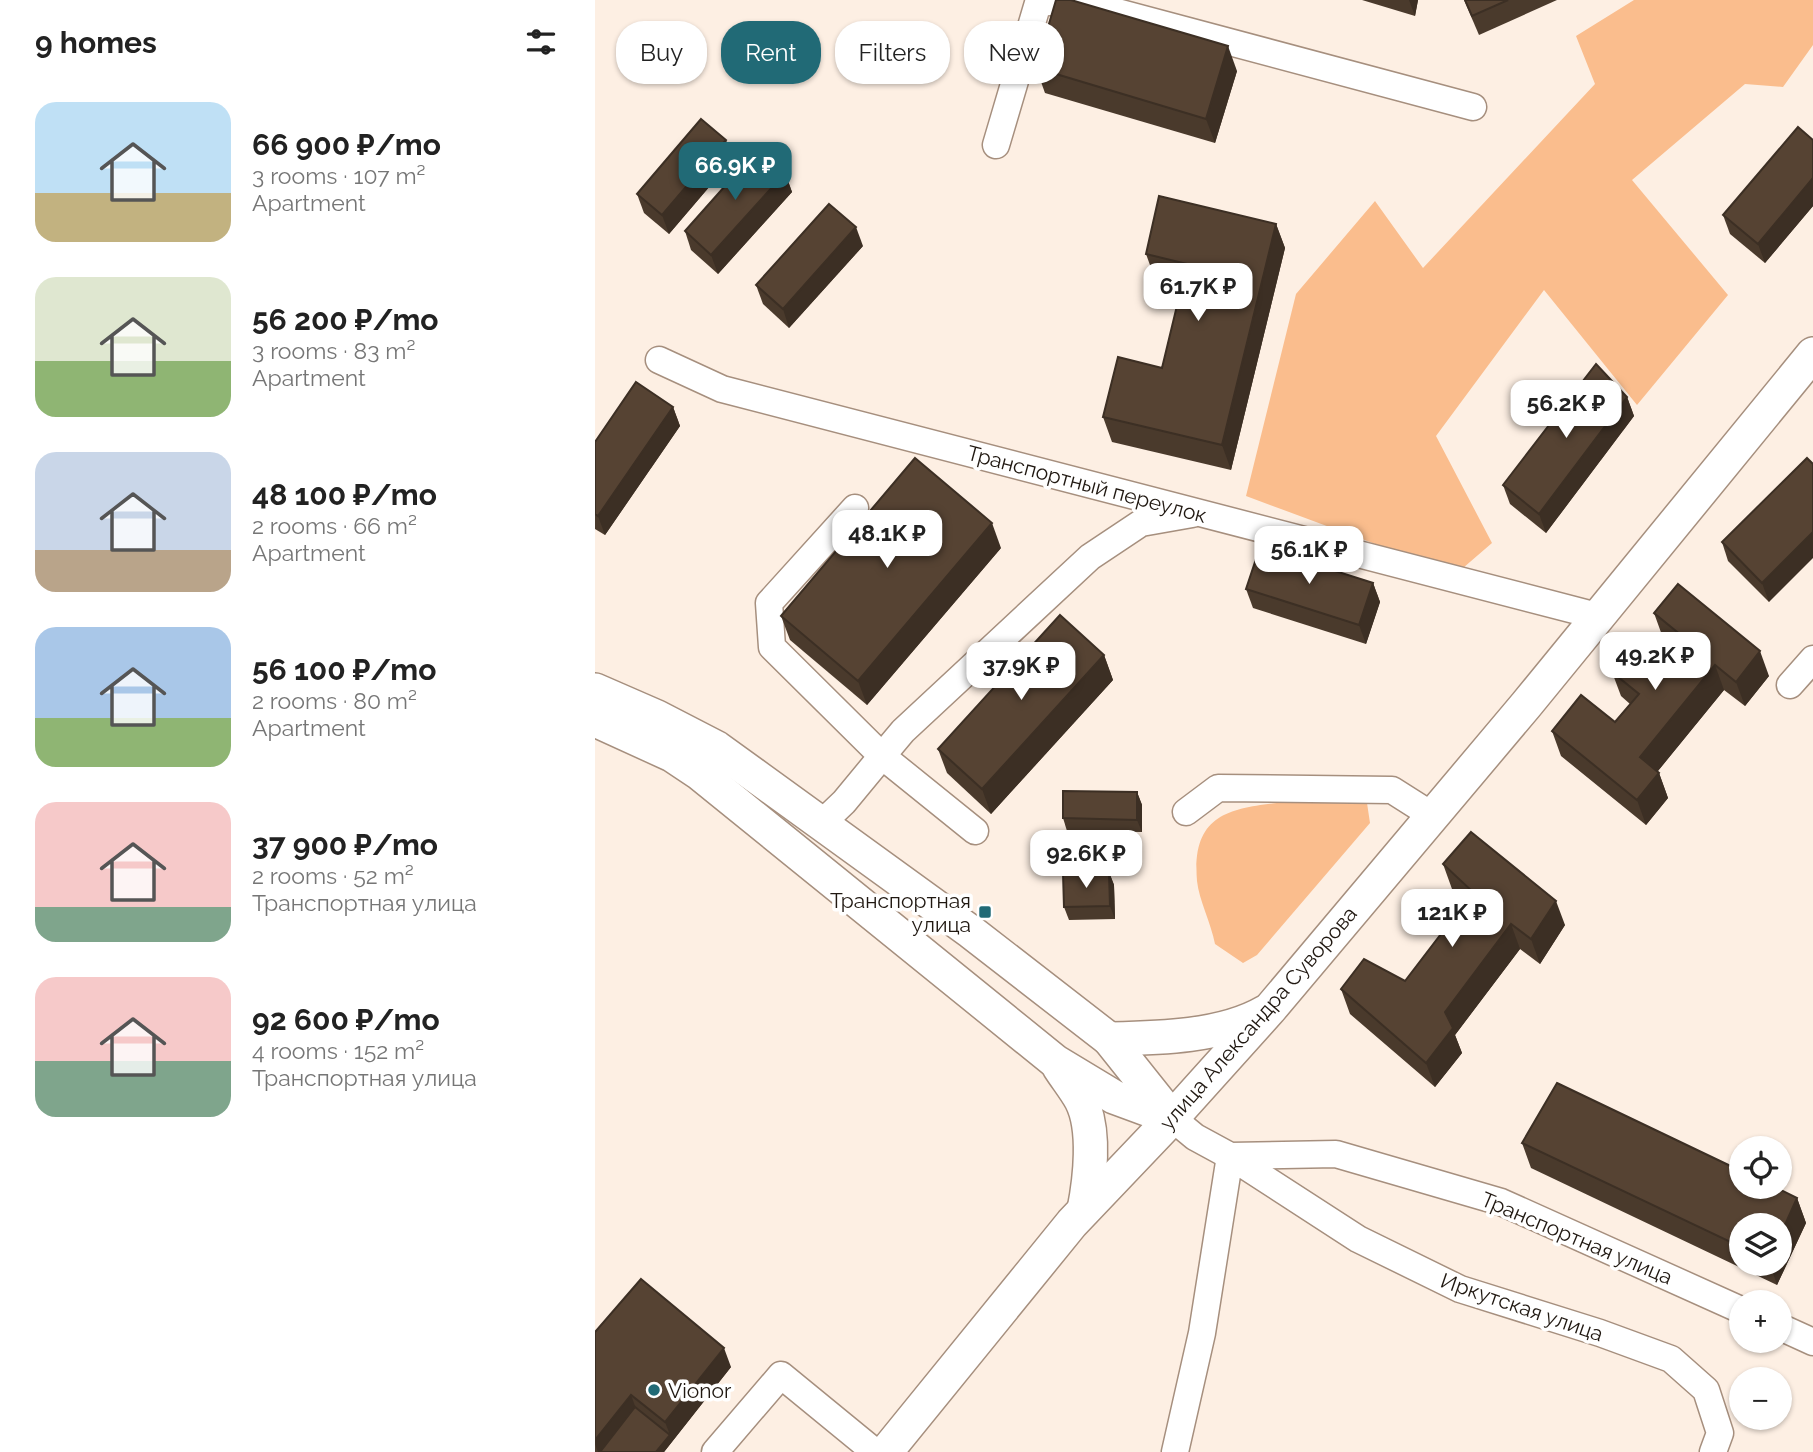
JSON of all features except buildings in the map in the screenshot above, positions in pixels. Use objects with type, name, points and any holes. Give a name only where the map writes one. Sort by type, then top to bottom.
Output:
[{"type":"main road","name":"улица Александра Суворова","points":[[887,1452],[1084,1210],[1172,1118],[1270,1009],[1601,617],[1813,354]]},
{"type":"main road","name":"Транспортная улица","points":[[595,690],[657,717],[717,748],[971,932],[1109,1039],[1172,1118]]},
{"type":"main road","name":"Транспортная улица","points":[[595,720],[673,755],[699,773],[1056,1062],[1114,1097],[1172,1118]]},
{"type":"main road","points":[[1109,1039],[1171,1037],[1250,1019],[1270,1009]]},
{"type":"main road","name":"Транспортная улица","points":[[1056,1062],[1082,1102],[1088,1130],[1092,1165],[1084,1210]]},
{"type":"street","points":[[996,145],[1038,3],[1072,0],[1473,107]]},
{"type":"street","name":"Транспортный переулок","points":[[660,360],[722,389],[1601,617]]},
{"type":"street","points":[[855,508],[769,603],[772,647],[882,756],[975,831]]},
{"type":"street","points":[[822,823],[844,802],[902,731],[1090,557],[1141,523],[1201,513]]},
{"type":"street","points":[[1790,685],[1813,659]]},
{"type":"street","points":[[1186,812],[1218,788],[1392,790],[1433,816]]},
{"type":"street","name":"Транспортная улица","points":[[1172,1118],[1195,1137],[1230,1156],[1336,1154],[1501,1202],[1729,1305]]},
{"type":"street","points":[[1175,1452],[1202,1332],[1230,1156]]},
{"type":"street","name":"Иркутская улица","points":[[1230,1156],[1358,1239],[1460,1289],[1600,1333],[1671,1359],[1706,1390],[1720,1433],[1713,1452]]},
{"type":"street","points":[[1792,1332],[1813,1342]]},
{"type":"street","points":[[715,1452],[781,1375],[875,1452]]},
{"type":"shaded area","points":[[1634,0],[1813,0],[1813,45],[1783,87],[1745,84],[1632,180],[1728,295],[1637,405],[1544,290],[1436,436],[1492,543],[1456,574],[1246,496],[1296,294],[1375,201],[1423,268],[1595,84],[1576,36]]},
{"type":"shaded area","points":[[1293,801],[1367,803],[1370,823],[1257,955],[1243,963],[1215,944],[1197,881],[1197,857],[1202,839],[1210,825],[1236,810]]},
{"type":"place","name":"Транспортная улица","points":[[985,912]]},
{"type":"place","name":"Vionor","points":[[654,1390]]}]
